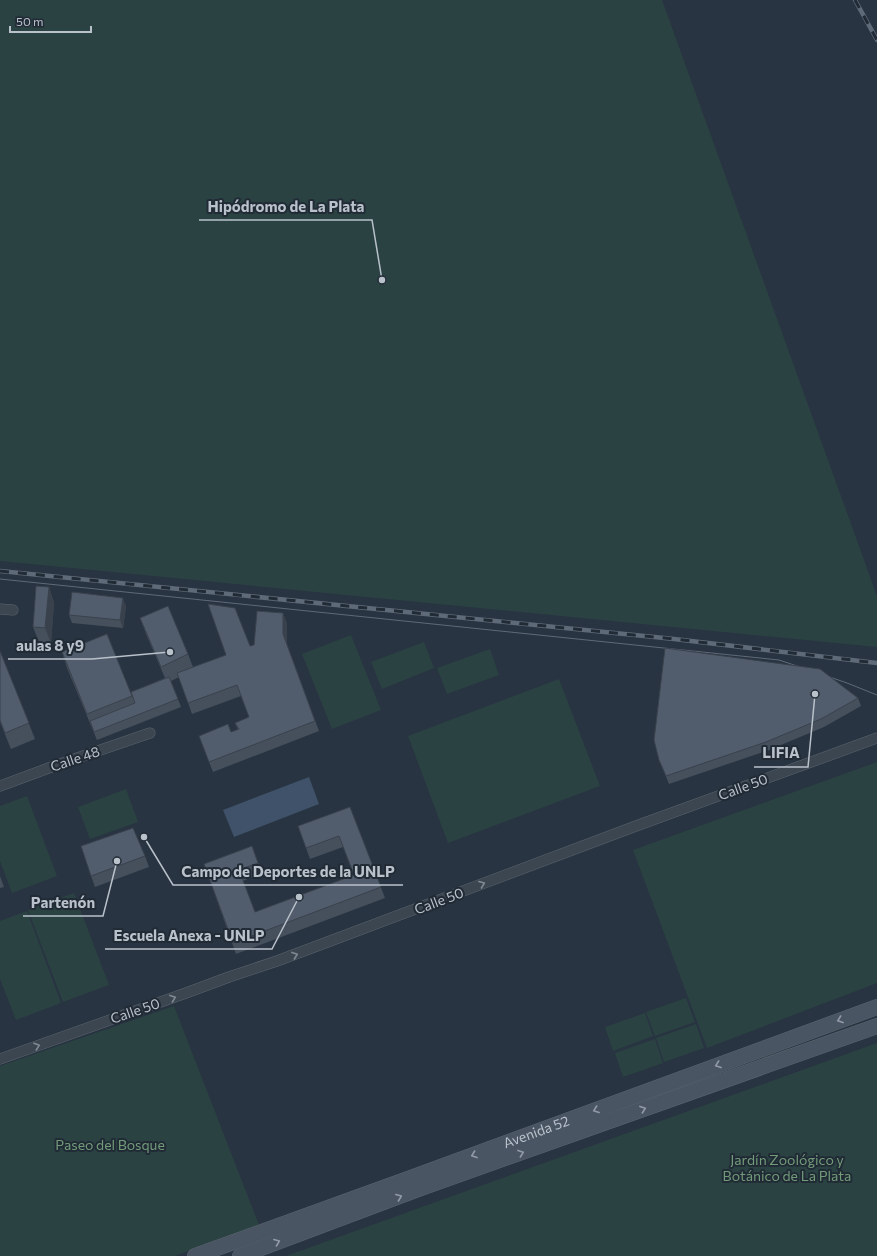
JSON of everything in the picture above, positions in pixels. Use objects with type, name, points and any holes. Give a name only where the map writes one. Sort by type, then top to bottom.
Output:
[{"type":"main road","name":"Avenida 52","points":[[195,1256],[424,1174],[877,1007]]},
{"type":"main road","name":"Avenida 52","points":[[240,1256],[421,1188],[877,1026]]},
{"type":"street","points":[[0,609],[13,610]]},
{"type":"street","name":"Calle 48","points":[[0,786],[150,733]]},
{"type":"street","name":"Calle 50","points":[[0,1059],[173,998],[230,976],[277,961],[636,826],[877,738]]},
{"type":"green space","points":[[0,0],[662,0],[877,596],[877,647],[0,561]]},
{"type":"green space","points":[[351,635],[381,710],[332,729],[302,654]]},
{"type":"green space","points":[[424,642],[434,668],[382,689],[371,662]]},
{"type":"green space","points":[[490,649],[499,675],[447,694],[437,668]]},
{"type":"green space","points":[[559,679],[600,786],[448,843],[408,736]]},
{"type":"green space","points":[[877,762],[877,983],[707,1048],[633,850]]},
{"type":"green space","points":[[126,789],[138,822],[90,839],[78,807]]},
{"type":"green space","points":[[27,796],[57,876],[12,893],[0,861],[0,806]]},
{"type":"green space","points":[[74,893],[109,985],[63,1002],[28,910]]},
{"type":"green space","points":[[27,911],[61,1003],[16,1020],[0,979],[0,921]]},
{"type":"green space","points":[[686,998],[695,1022],[655,1036],[646,1012]]},
{"type":"green space","name":"Paseo del Bosque","points":[[174,1006],[259,1225],[175,1256],[0,1256],[0,1066]]},
{"type":"green space","points":[[645,1013],[653,1036],[613,1051],[605,1027]]},
{"type":"green space","points":[[696,1024],[704,1048],[664,1062],[656,1038]]},
{"type":"green space","points":[[655,1039],[663,1063],[623,1077],[615,1053]]},
{"type":"green space","name":"Jardín Zoológico y Botánico de La Plata","points":[[877,1043],[877,1256],[286,1256]]},
{"type":"water","points":[[309,777],[319,804],[234,837],[223,810]]},
{"type":"building","points":[[36,586],[49,587],[45,628],[33,627]]},
{"type":"building","points":[[72,592],[123,598],[120,620],[69,615]]},
{"type":"building","points":[[208,604],[235,608],[250,646],[254,645],[257,611],[283,613],[283,634],[315,721],[209,762],[199,736],[228,724],[231,732],[239,729],[235,723],[249,717],[237,685],[188,703],[177,673],[226,655]]},
{"type":"building","points":[[168,606],[188,654],[161,667],[140,618]]},
{"type":"building","points":[[107,634],[132,696],[87,714],[62,652]]},
{"type":"building","points":[[665,648],[820,669],[858,698],[821,719],[766,742],[666,776],[659,760],[654,740]]},
{"type":"building","points":[[0,651],[29,723],[5,733],[0,720]]},
{"type":"building","points":[[169,677],[178,699],[94,732],[90,721],[135,703],[131,692]]},
{"type":"building","points":[[350,807],[381,887],[233,943],[204,864],[252,846],[258,863],[239,870],[255,912],[354,875],[339,836],[306,848],[298,826]]},
{"type":"building","points":[[133,828],[145,856],[91,876],[81,846]]},
{"type":"tram line","points":[[0,579],[779,660],[806,669]]},
{"type":"tram line","points":[[821,674],[877,695]]},
{"type":"railway","points":[[855,0],[877,40]]},
{"type":"railway","points":[[0,571],[674,639],[877,663]]},
{"type":"place","name":"Hipódromo de La Plata","points":[[382,280]]},
{"type":"place","name":"aulas 8 y9","points":[[170,652]]},
{"type":"place","name":"LIFIA","points":[[815,694]]},
{"type":"place","name":"Campo de Deportes de la UNLP","points":[[144,837]]},
{"type":"place","name":"Partenón","points":[[117,861]]},
{"type":"place","name":"Escuela Anexa - UNLP","points":[[299,897]]}]
